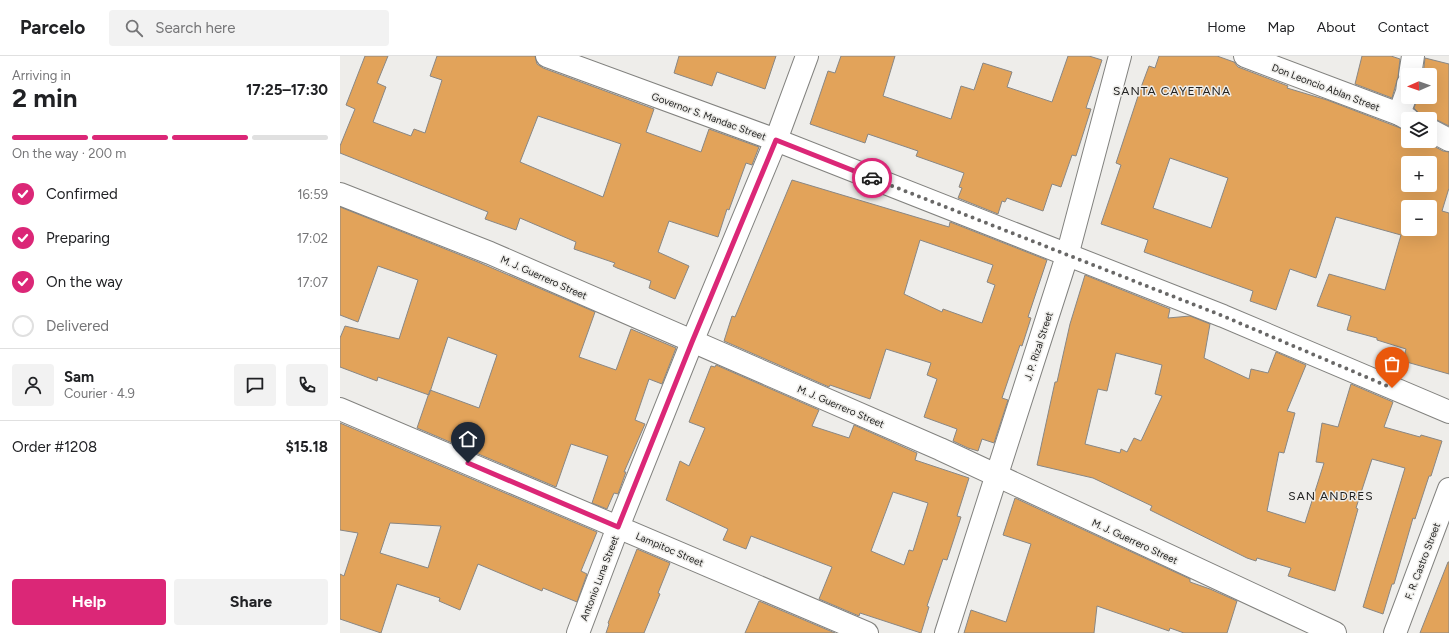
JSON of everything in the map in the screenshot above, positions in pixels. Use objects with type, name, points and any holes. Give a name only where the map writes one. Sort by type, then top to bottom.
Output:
[{"type":"street","name":"Governor S. Mandac Street","points":[[547,56],[776,140],[1067,256],[1223,316],[1449,412]]},
{"type":"street","name":"Antonio Luna Street","points":[[578,633],[618,527],[692,342],[776,140],[807,56]]},
{"type":"street","name":"J. P. Rizal Street","points":[[946,633],[1067,256],[1120,56]]},
{"type":"street","name":"Don Leoncio Ablan Street","points":[[1244,56],[1401,116]]},
{"type":"street","points":[[1411,68],[1413,56]]},
{"type":"street","points":[[1437,134],[1449,140]]},
{"type":"street","name":"M. J. Guerrero Street","points":[[340,194],[490,253],[940,449],[1335,633]]},
{"type":"street","name":"Lampitoc Street","points":[[340,409],[867,633]]},
{"type":"street","name":"F. R. Castro Street","points":[[1395,633],[1449,489]]},
{"type":"building","points":[[365,56],[388,56],[377,83],[386,87],[373,122],[411,136],[414,129],[425,133],[442,80],[430,76],[437,56],[535,56],[537,64],[543,68],[654,109],[646,132],[701,152],[709,129],[759,147],[752,165],[746,163],[729,210],[727,209],[718,237],[669,221],[658,252],[689,266],[675,299],[649,288],[651,281],[613,266],[615,263],[574,249],[576,242],[520,218],[516,230],[485,219],[488,212],[340,153],[340,146],[355,109],[346,105]],"holes":[[[538,116],[621,144],[603,197],[520,162]]]},
{"type":"building","points":[[679,56],[776,56],[765,89],[717,72],[712,86],[674,73]]},
{"type":"building","points":[[841,56],[895,56],[883,96],[951,119],[961,86],[974,90],[983,63],[1012,72],[1007,87],[1052,102],[1068,56],[1089,56],[1102,60],[1086,108],[1091,109],[1076,156],[1072,155],[1061,187],[1052,184],[1043,211],[1007,198],[1005,202],[1002,201],[998,214],[958,198],[962,188],[959,187],[964,173],[916,156],[918,151],[868,134],[865,143],[810,124],[828,71],[835,73]]},
{"type":"building","points":[[1159,56],[1217,56],[1234,62],[1238,67],[1288,86],[1287,88],[1327,100],[1401,128],[1401,148],[1437,148],[1449,152],[1449,188],[1442,211],[1449,213],[1449,374],[1403,361],[1406,349],[1377,340],[1377,338],[1347,330],[1351,316],[1317,306],[1329,274],[1385,290],[1401,235],[1336,217],[1316,278],[1290,269],[1276,310],[1250,301],[1253,291],[1144,252],[1148,240],[1101,224],[1121,165],[1116,163],[1149,66],[1155,68]],"holes":[[[1170,158],[1228,178],[1211,228],[1153,208]]]},
{"type":"building","points":[[1362,56],[1391,56],[1400,59],[1398,77],[1392,98],[1355,84]]},
{"type":"building","points":[[1425,58],[1449,64],[1449,126],[1437,120],[1437,112],[1418,112],[1414,108],[1415,104],[1437,104],[1437,68],[1424,68]]},
{"type":"building","points":[[792,180],[949,227],[950,222],[1047,260],[1028,317],[1031,318],[1022,346],[1020,345],[1002,398],[1008,400],[994,443],[982,439],[978,451],[953,441],[957,429],[924,417],[937,379],[927,375],[931,363],[886,349],[870,399],[830,385],[829,387],[724,341],[732,316],[735,317]],"holes":[[[920,240],[993,265],[987,282],[995,285],[982,323],[943,309],[942,312],[904,294]]]},
{"type":"building","points":[[340,207],[478,262],[595,312],[579,357],[616,370],[631,329],[676,348],[662,384],[649,379],[635,420],[645,424],[624,472],[626,472],[618,494],[614,493],[607,509],[592,503],[608,456],[571,444],[556,487],[417,428],[428,395],[378,377],[377,381],[340,367],[340,338],[345,326],[399,339],[418,280],[378,266],[358,322],[340,315]],"holes":[[[448,337],[497,355],[479,408],[431,390]]]},
{"type":"building","points":[[1085,275],[1170,309],[1168,318],[1190,316],[1210,324],[1204,358],[1249,379],[1251,369],[1268,373],[1276,352],[1306,365],[1287,411],[1295,413],[1284,453],[1279,452],[1267,511],[1305,523],[1324,463],[1316,462],[1322,423],[1338,427],[1351,384],[1393,402],[1384,427],[1420,437],[1421,435],[1442,441],[1415,519],[1413,518],[1394,584],[1392,584],[1383,614],[1363,607],[1405,468],[1372,459],[1356,508],[1358,509],[1335,591],[1288,576],[1291,568],[1257,558],[1256,561],[1247,558],[1150,510],[1152,506],[1093,478],[1037,465],[1055,382],[1057,382],[1070,324]],"holes":[[[1116,353],[1162,365],[1155,394],[1162,396],[1141,441],[1134,438],[1127,452],[1121,449],[1120,453],[1085,444],[1098,389],[1107,391]]]},
{"type":"building","points":[[716,365],[819,410],[812,426],[849,438],[854,425],[917,453],[915,460],[969,478],[957,516],[961,517],[947,560],[943,559],[927,606],[929,607],[921,633],[860,613],[859,616],[819,599],[832,567],[751,536],[746,549],[723,540],[728,529],[666,500],[680,461],[689,466],[705,428],[689,422],[711,366],[715,367]],"holes":[[[893,492],[928,503],[913,551],[909,550],[904,565],[871,551]]]},
{"type":"building","points":[[340,423],[597,532],[581,571],[587,574],[577,602],[543,588],[542,591],[478,564],[460,610],[439,601],[440,598],[397,584],[381,633],[340,619],[340,574],[344,576],[358,533],[340,530]],"holes":[[[390,523],[441,526],[428,568],[380,553]]]},
{"type":"building","points":[[1015,498],[1190,579],[1190,582],[1237,601],[1227,633],[1184,633],[1170,628],[1169,631],[1097,606],[1094,633],[964,633],[971,610],[1006,622],[1031,544],[1003,535]]},
{"type":"building","points":[[637,549],[670,563],[658,593],[660,594],[644,633],[606,633],[608,623]]},
{"type":"building","points":[[1448,562],[1449,633],[1420,633]]},
{"type":"building","points":[[759,601],[835,633],[745,633]]},
{"type":"way so far","points":[[872,178],[1067,256],[1223,316],[1392,388]]},
{"type":"district","name":"SANTA CAYETANA","points":[[1172,91]]},
{"type":"district","name":"SAN ANDRES","points":[[1331,496]]},
{"type":"route","points":[[468,463],[618,527],[692,342],[776,140],[872,178]]}]
